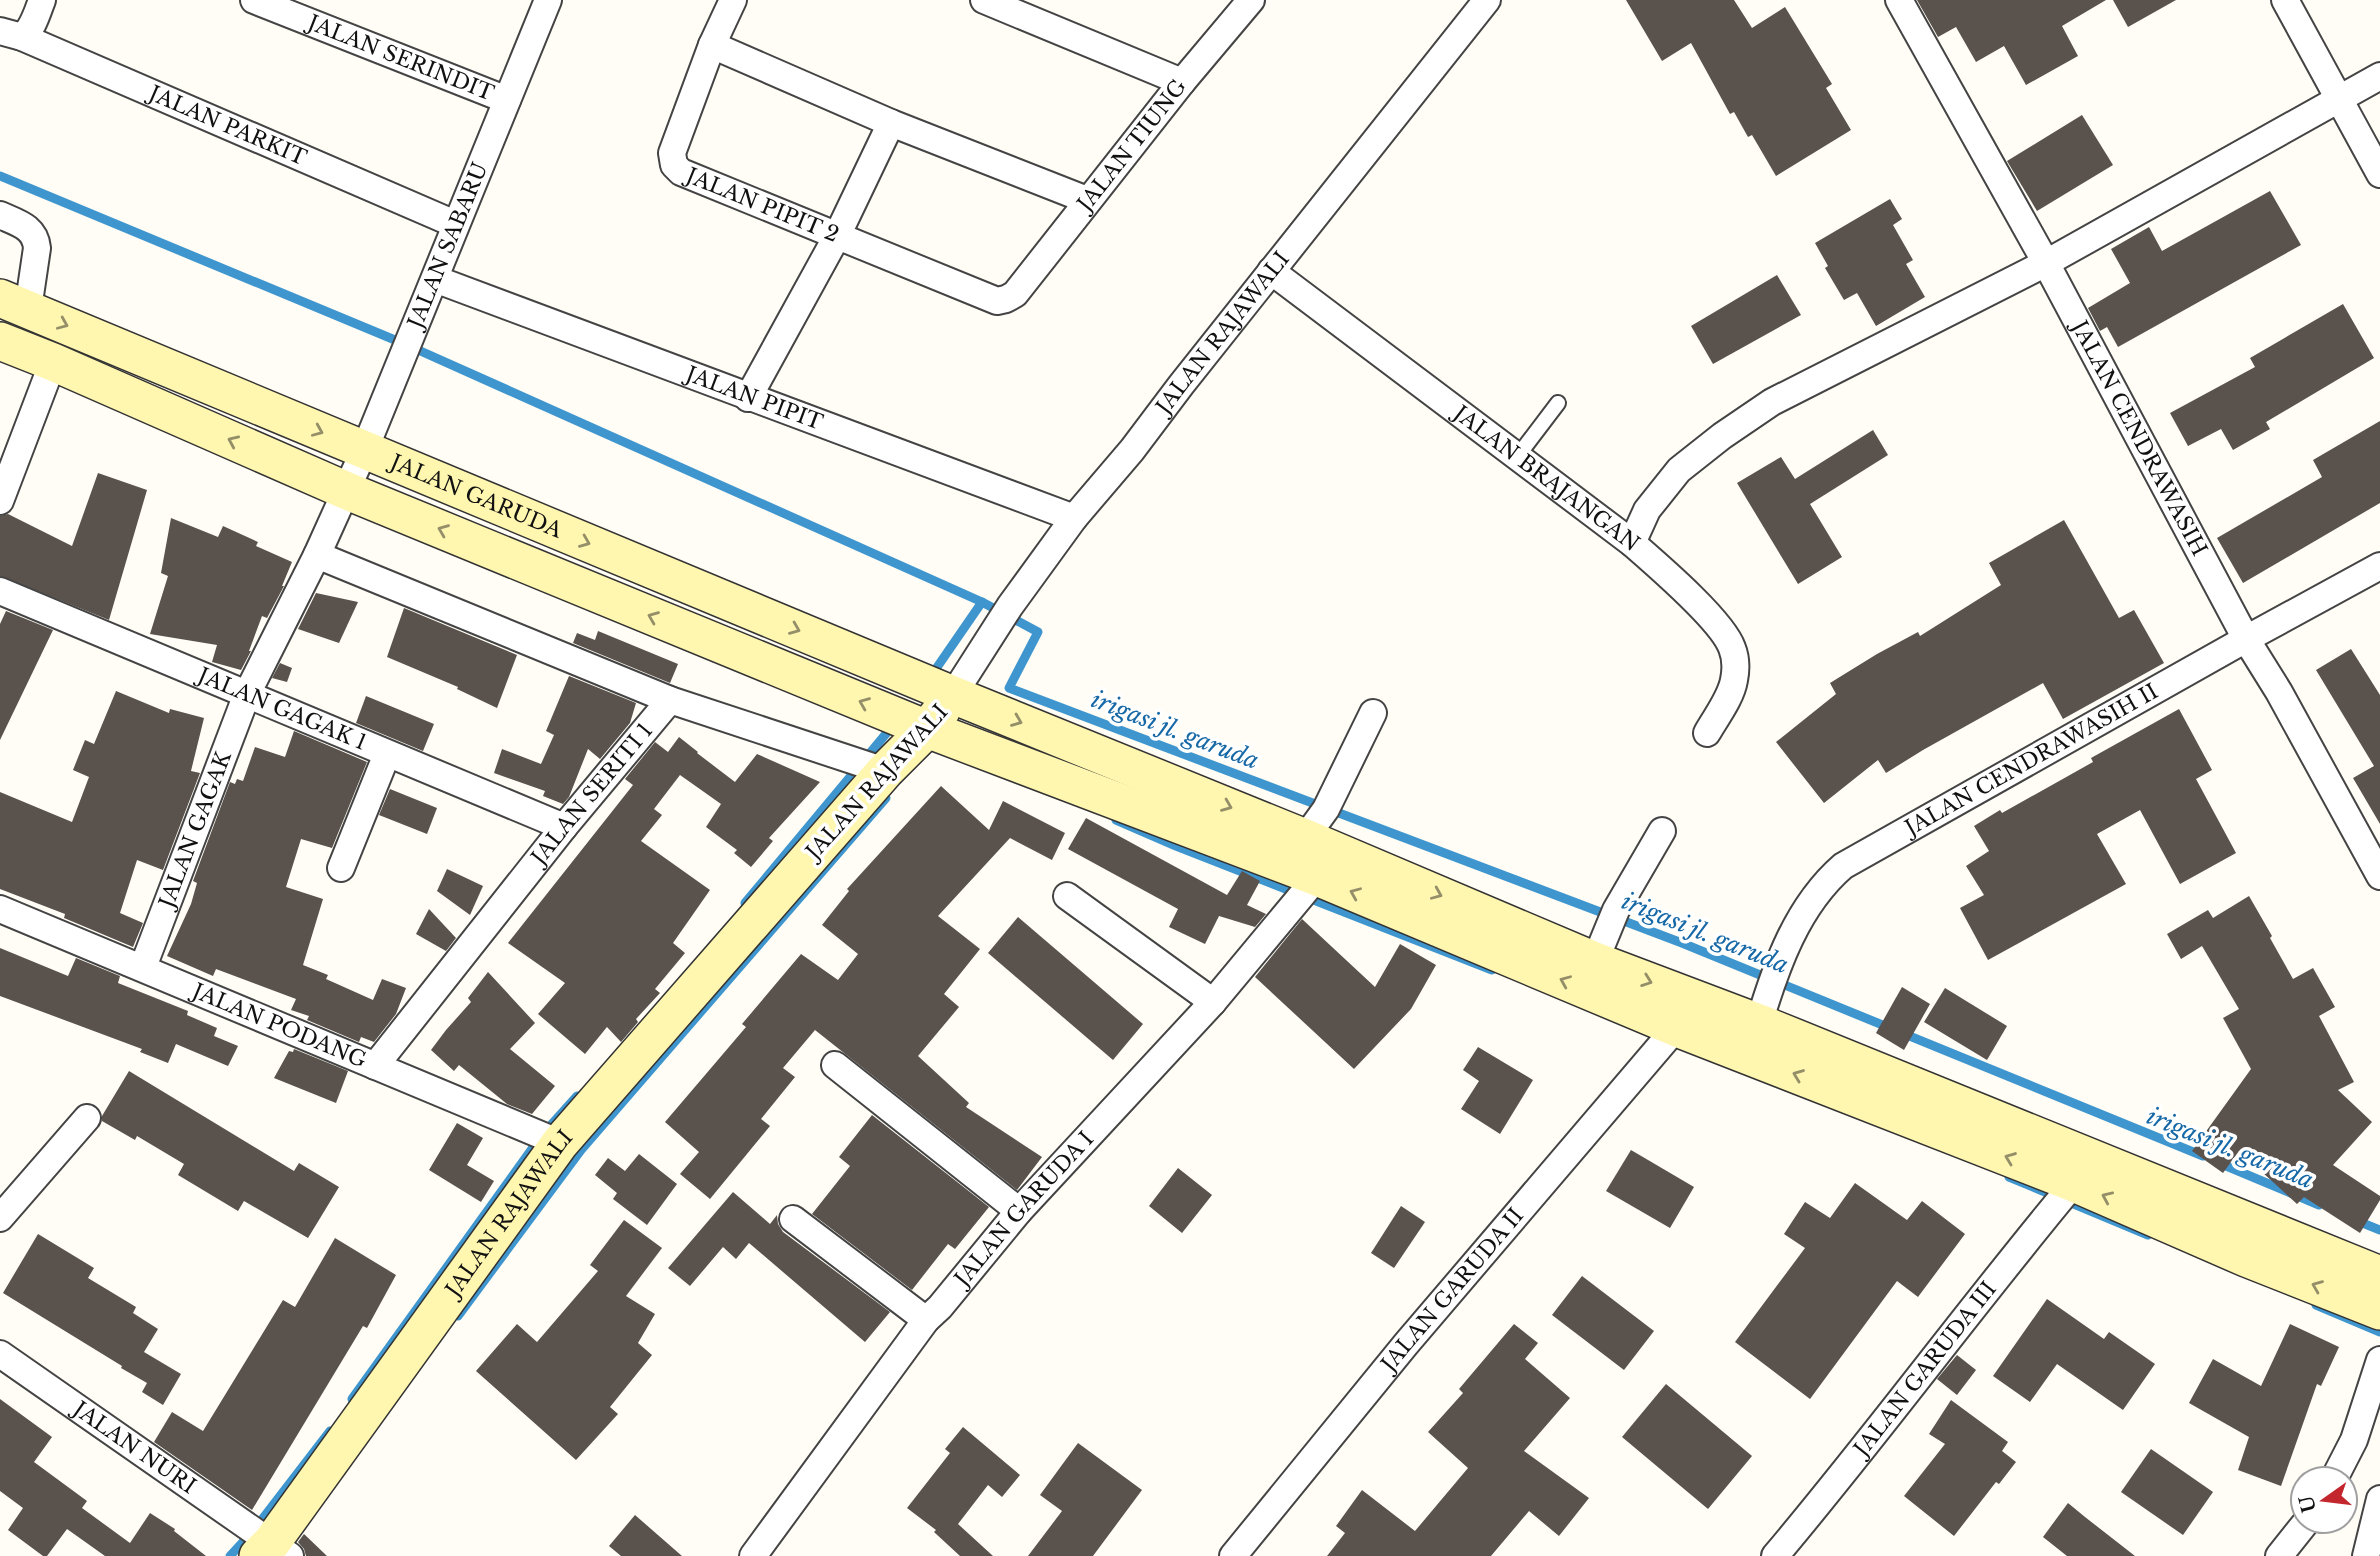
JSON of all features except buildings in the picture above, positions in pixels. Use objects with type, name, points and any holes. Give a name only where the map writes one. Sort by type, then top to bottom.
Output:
[{"type":"main road","name":"JALAN GARUDA","points":[[14,303],[364,451],[1305,838],[1595,961],[1687,1014]]},
{"type":"main road","name":"JALAN GARUDA","points":[[0,341],[345,490],[927,729],[1687,1014]]},
{"type":"main road","name":"JALAN RAJAWALI","points":[[273,1551],[561,1143],[885,771],[927,729],[953,695]]},
{"type":"main road","points":[[1687,1014],[1759,1023],[2380,1275]]},
{"type":"main road","points":[[1687,1014],[2246,1258],[2380,1311]]},
{"type":"street","points":[[11,34],[26,35],[42,0]]},
{"type":"street","name":"JALAN SERINDIT","points":[[254,0],[507,100]]},
{"type":"street","name":"JALAN SABARU","points":[[317,555],[364,451],[548,0]]},
{"type":"street","name":"JALAN PIPIT 2","points":[[733,0],[712,45],[672,153],[674,165],[681,172],[994,300],[1006,299],[1015,294]]},
{"type":"street","points":[[984,0],[1182,82]]},
{"type":"street","name":"JALAN TIUNG","points":[[1015,294],[1087,200],[1251,0]]},
{"type":"street","name":"JALAN RAJAWALI","points":[[953,695],[1003,616],[1074,518],[1132,450],[1487,0]]},
{"type":"street","name":"JALAN CENDRAWASIH","points":[[1899,0],[2046,262],[2246,639],[2279,692],[2380,876]]},
{"type":"street","points":[[2285,0],[2380,174]]},
{"type":"street","name":"JALAN PARKIT","points":[[11,34],[455,224]]},
{"type":"street","points":[[712,45],[891,123],[1087,200]]},
{"type":"street","points":[[1632,543],[1647,510],[1679,470],[1772,402],[2046,262],[2380,76]]},
{"type":"street","points":[[748,398],[837,236],[891,123]]},
{"type":"street","points":[[0,215],[23,225],[36,238],[37,248],[14,303]]},
{"type":"street","name":"JALAN BRAJANGAN","points":[[1271,271],[1632,543],[1707,614],[1724,633],[1732,648],[1735,667],[1733,683],[1707,733]]},
{"type":"street","name":"JALAN PIPIT","points":[[435,279],[1074,518]]},
{"type":"street","points":[[0,501],[53,362]]},
{"type":"street","points":[[317,555],[670,700],[885,771]]},
{"type":"street","name":"JALAN GAGAK","points":[[143,967],[247,694],[317,555]]},
{"type":"street","name":"JALAN CENDRAWASIH II","points":[[1759,1023],[1775,974],[1794,929],[1821,887],[1843,866],[2380,566]]},
{"type":"street","name":"JALAN GAGAK 1","points":[[0,591],[564,827]]},
{"type":"street","name":"JALAN SERITI 1","points":[[375,1066],[564,827],[670,700]]},
{"type":"street","points":[[1305,838],[1329,802],[1373,713]]},
{"type":"street","points":[[341,868],[387,754]]},
{"type":"street","points":[[1595,961],[1612,917],[1662,831]]},
{"type":"street","name":"JALAN GARUDA I","points":[[753,1556],[926,1320],[940,1307],[1019,1211],[1213,1002],[1317,877]]},
{"type":"street","points":[[1067,896],[1213,1002]]},
{"type":"street","name":"JALAN PODANG","points":[[0,909],[561,1143]]},
{"type":"street","name":"JALAN GARUDA II","points":[[1233,1556],[1406,1344],[1687,1014]]},
{"type":"street","points":[[835,1065],[1019,1211]]},
{"type":"street","points":[[0,1218],[87,1118]]},
{"type":"street","name":"JALAN GARUDA III","points":[[1775,1556],[1831,1489],[1996,1276],[2074,1183]]},
{"type":"street","points":[[793,1219],[926,1320]]},
{"type":"street","name":"JALAN NURI","points":[[0,1354],[273,1551]]},
{"type":"street","points":[[2343,1465],[2380,1360]]},
{"type":"street","points":[[2366,1556],[2380,1499]]},
{"type":"street","points":[[2279,1556],[2296,1535]]},
{"type":"lane","points":[[1517,457],[1558,403]]},
{"type":"waterway","name":"irigasi jl. garuda","points":[[0,176],[407,345],[982,602],[1038,632],[1009,688],[1682,943],[2203,1156]]},
{"type":"waterway","points":[[931,676],[982,602]]},
{"type":"waterway","points":[[745,903],[895,723]]},
{"type":"waterway","points":[[458,1316],[581,1150],[886,798]]},
{"type":"waterway","points":[[1116,820],[1492,970]]},
{"type":"waterway","points":[[352,1399],[542,1135],[577,1096]]},
{"type":"waterway","name":"irigasi jl. garuda","points":[[2219,1163],[2319,1205]]},
{"type":"waterway","points":[[2009,1177],[2148,1235]]},
{"type":"waterway","name":"irigasi jl. garuda","points":[[2355,1220],[2380,1230]]},
{"type":"waterway","points":[[2316,1305],[2380,1332]]},
{"type":"waterway","points":[[230,1556],[254,1530],[330,1431]]}]
